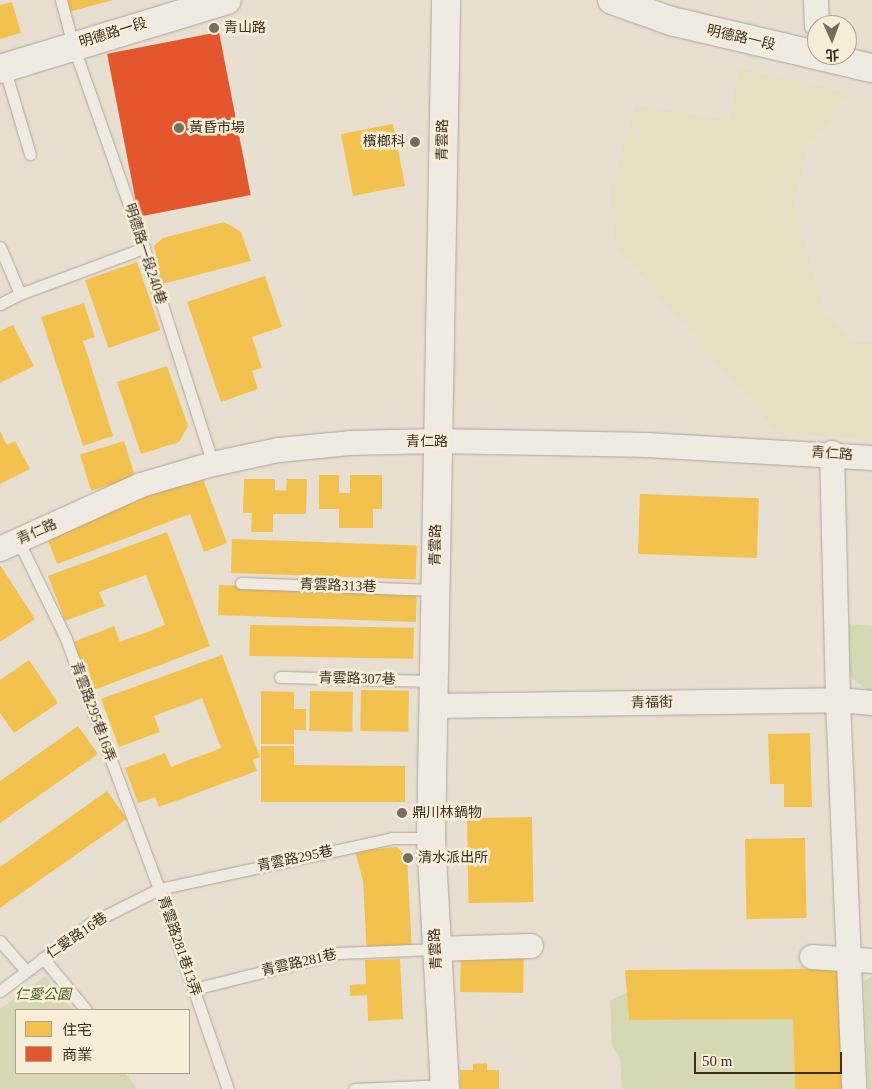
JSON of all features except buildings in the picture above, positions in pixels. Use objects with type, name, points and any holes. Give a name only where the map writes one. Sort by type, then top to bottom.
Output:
[{"type":"street","name":"明德路一段","points":[[2,68],[72,45],[227,0]]},
{"type":"street","name":"青雲路","points":[[445,1087],[431,838],[446,0]]},
{"type":"street","name":"明德路一段","points":[[612,0],[671,21],[807,53]]},
{"type":"street","points":[[816,0],[817,15]]},
{"type":"street","name":"明德路一段","points":[[857,65],[872,68]]},
{"type":"street","name":"青仁路","points":[[9,544],[141,485],[213,464],[279,450],[350,443],[437,441],[832,453],[872,458]]},
{"type":"street","points":[[832,453],[838,700],[854,1089]]},
{"type":"street","name":"青福街","points":[[433,694],[872,702]]},
{"type":"street","points":[[436,948],[531,946]]},
{"type":"street","points":[[812,957],[872,961]]},
{"type":"lane","name":"明德路一段240巷","points":[[61,0],[72,45],[144,248],[213,464]]},
{"type":"lane","points":[[2,68],[30,154]]},
{"type":"lane","points":[[0,247],[20,294]]},
{"type":"lane","points":[[0,304],[20,294],[144,248]]},
{"type":"lane","name":"青雲路295巷16弄","points":[[9,544],[66,639],[159,889]]},
{"type":"lane","name":"青雲路313巷","points":[[241,583],[435,590]]},
{"type":"lane","name":"青雲路307巷","points":[[280,677],[433,694]]},
{"type":"lane","name":"青雲路295巷","points":[[159,889],[392,838],[431,838]]},
{"type":"lane","name":"仁愛路16巷","points":[[0,991],[91,923],[159,889]]},
{"type":"lane","name":"青雲路281巷13弄","points":[[159,889],[228,1089]]},
{"type":"lane","points":[[0,941],[26,971]]},
{"type":"lane","name":"青雲路281巷","points":[[194,989],[338,953],[436,948]]},
{"type":"lane","points":[[43,958],[85,1009]]},
{"type":"lane","points":[[354,1089],[445,1087]]},
{"type":"shaded area","points":[[739,68],[850,93],[807,150],[794,203],[824,310],[850,341],[872,343],[872,440],[777,432],[616,247],[609,192],[636,105],[729,121]]},
{"type":"green space","points":[[849,624],[872,626],[872,695],[849,675]]},
{"type":"green space","name":"仁愛公園","points":[[45,976],[72,1009],[15,1009],[15,1074],[126,1074],[138,1089],[0,1089],[0,1009]]},
{"type":"green space","points":[[872,976],[872,1089],[868,1089],[864,982]]},
{"type":"green space","points":[[627,992],[629,1020],[793,1019],[795,1089],[622,1089],[620,1058],[612,1046],[610,1001]]},
{"type":"place","name":"青山路","points":[[214,28]]},
{"type":"place","name":"黃昏市場","points":[[179,128]]},
{"type":"place","name":"檳榔科","points":[[415,142]]},
{"type":"place","name":"鼎川林鍋物","points":[[402,813]]},
{"type":"place","name":"清水派出所","points":[[408,858]]}]
